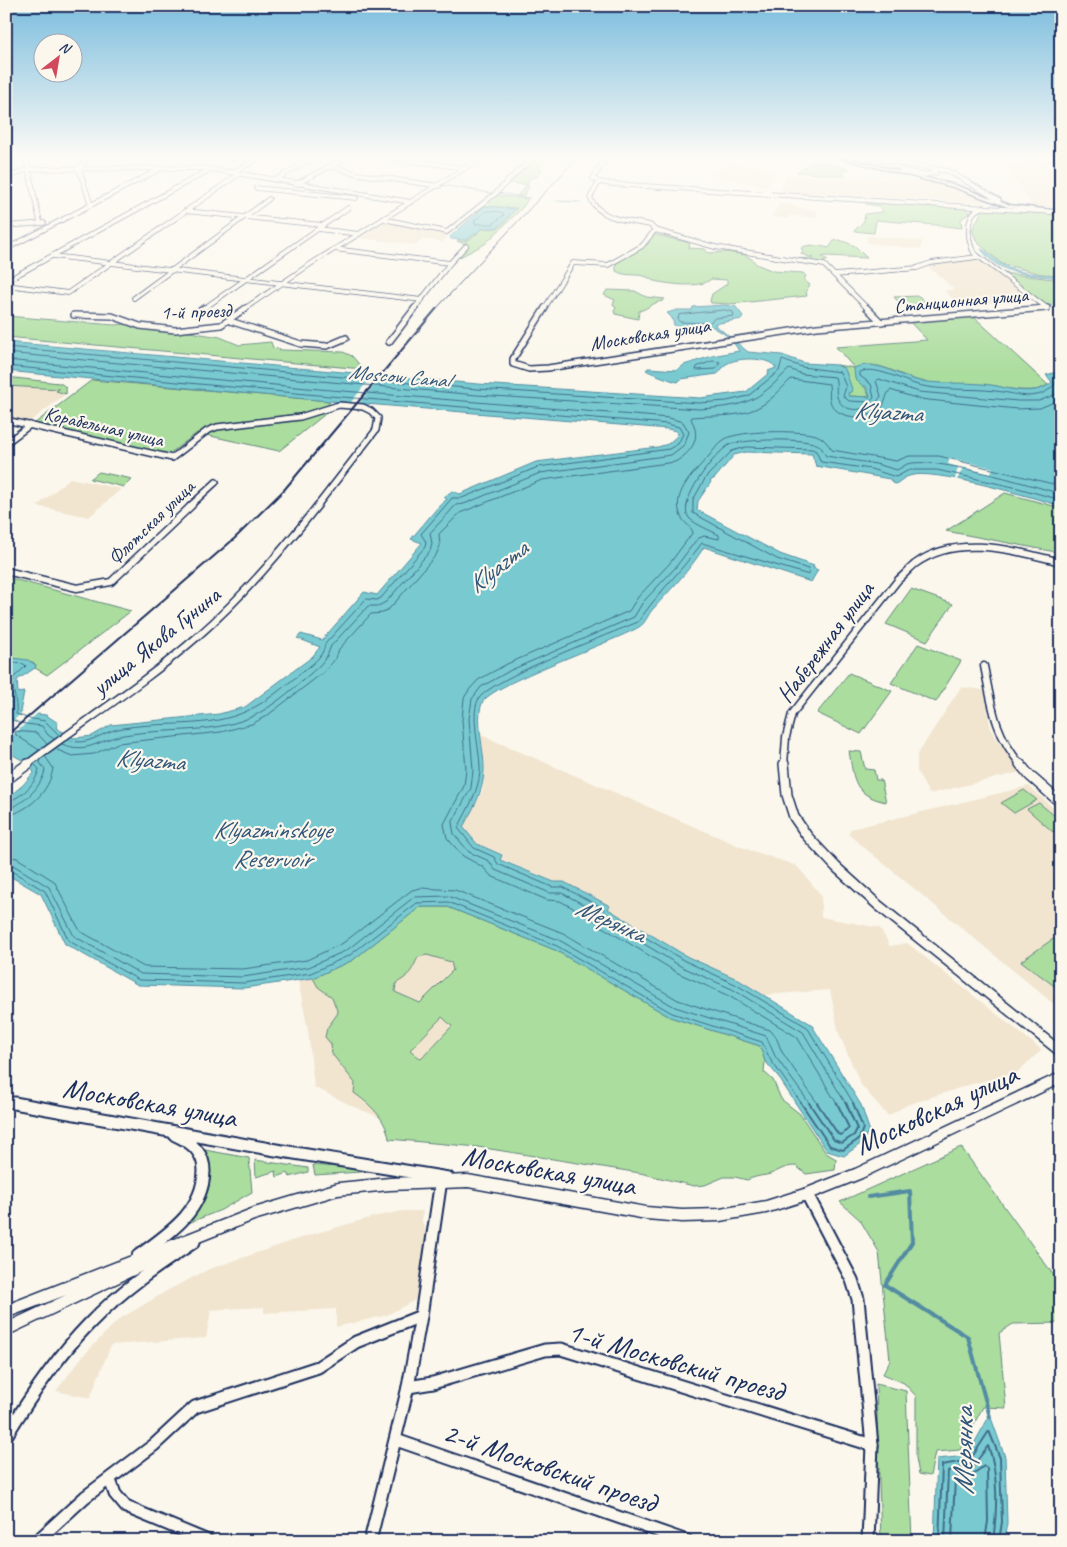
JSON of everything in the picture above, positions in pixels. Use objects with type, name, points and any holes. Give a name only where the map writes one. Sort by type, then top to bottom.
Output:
[{"type":"main road","name":"Московская улица","points":[[468,1181],[611,1208],[682,1216],[720,1215],[766,1207],[807,1194],[858,1174],[1061,1077]]},
{"type":"main road","points":[[6,1312],[284,1203],[338,1189],[441,1180],[468,1181]]},
{"type":"main road","points":[[6,1330],[217,1228]]},
{"type":"street","points":[[6,249],[43,230]]},
{"type":"street","points":[[6,282],[100,230]]},
{"type":"street","points":[[6,282],[14,286],[68,293],[157,230]]},
{"type":"street","points":[[134,298],[228,230]]},
{"type":"street","points":[[197,313],[316,230]]},
{"type":"street","points":[[328,230],[358,234]]},
{"type":"street","points":[[230,321],[281,283],[364,230]]},
{"type":"street","name":"Московская улица","points":[[655,230],[642,246],[608,265],[573,263],[512,359],[513,364],[529,369],[572,365],[776,333]]},
{"type":"street","name":"Станционная улица","points":[[656,230],[712,246],[761,256],[808,261],[826,266],[881,322]]},
{"type":"street","name":"Станционная улица","points":[[776,333],[1047,308],[978,257],[971,248],[967,230]]},
{"type":"street","points":[[389,342],[450,262],[466,246]]},
{"type":"street","points":[[334,250],[450,262]]},
{"type":"street","points":[[53,256],[422,300]]},
{"type":"street","name":"Станционная улица","points":[[835,275],[916,268],[931,263],[978,257]]},
{"type":"street","name":"1-й проезд","points":[[74,315],[112,316],[140,326],[175,330],[215,327],[230,321],[301,344],[327,346],[346,338]]},
{"type":"street","name":"Корабельная улица","points":[[6,420],[172,458],[211,428],[308,416],[334,406],[344,405],[363,407],[377,416]]},
{"type":"street","name":"улица Якова Гунина","points":[[6,780],[80,724],[165,664],[211,625],[250,587],[376,430],[378,426],[377,416]]},
{"type":"street","points":[[6,443],[30,425]]},
{"type":"street","name":"Флотская улица","points":[[6,572],[77,588],[111,582],[216,482]]},
{"type":"street","name":"Набережная улица","points":[[1061,562],[1011,550],[977,546],[926,555],[917,561],[898,580],[792,714],[787,730],[785,763],[787,794],[795,819],[835,866],[885,912],[1061,1052]]},
{"type":"street","points":[[984,666],[996,726],[1008,750],[1030,776],[1061,803]]},
{"type":"street","name":"Московская улица","points":[[6,1101],[270,1149],[468,1181]]},
{"type":"street","points":[[130,1262],[162,1238],[189,1214],[197,1202],[202,1189],[205,1175],[204,1160],[197,1148],[186,1139],[159,1128]]},
{"type":"street","points":[[370,1541],[408,1387],[421,1316],[441,1180]]},
{"type":"street","points":[[807,1194],[852,1280],[858,1299],[872,1445],[868,1541]]},
{"type":"street","points":[[6,1436],[43,1380],[87,1325],[117,1297],[197,1239]]},
{"type":"street","points":[[37,1541],[84,1497],[110,1480],[154,1445],[195,1407],[318,1367],[356,1342],[421,1316]]},
{"type":"street","name":"1-й Московский проезд","points":[[408,1387],[433,1383],[545,1350],[561,1349],[872,1445]]},
{"type":"street","name":"2-й Московский проезд","points":[[396,1440],[687,1541]]},
{"type":"street","points":[[110,1480],[116,1494],[126,1508],[208,1541]]},
{"type":"shaded area","points":[[372,230],[431,230],[449,234],[443,242],[422,239],[417,245],[360,238]]},
{"type":"shaded area","points":[[867,236],[922,241],[921,249],[867,243]]},
{"type":"shaded area","points":[[977,258],[1030,299],[961,306],[944,291],[954,289],[929,267]]},
{"type":"shaded area","points":[[6,386],[60,389],[57,392],[66,394],[28,423],[6,419]]},
{"type":"shaded area","points":[[70,478],[121,489],[89,517],[37,506]]},
{"type":"shaded area","points":[[961,687],[984,690],[990,725],[994,736],[1021,772],[929,794],[917,771],[917,755]]},
{"type":"shaded area","points":[[481,735],[744,848],[797,866],[821,895],[821,917],[880,928],[890,946],[907,943],[1042,1050],[1016,1073],[972,1084],[907,1105],[888,1116],[861,1085],[839,1034],[830,990],[764,995],[737,979],[688,957],[608,909],[609,906],[564,882],[554,882],[500,859],[502,854],[477,844],[463,827],[482,792],[485,770]]},
{"type":"shaded area","points":[[1029,786],[1061,815],[1061,1010],[848,834],[851,829]]},
{"type":"shaded area","points":[[278,940],[539,944],[386,1120],[354,1107],[314,1087],[308,1031],[298,980]]},
{"type":"shaded area","points":[[403,1211],[423,1211],[422,1221],[427,1234],[417,1299],[387,1315],[336,1327],[336,1309],[264,1313],[264,1307],[211,1310],[206,1338],[111,1345],[90,1398],[56,1391],[82,1357],[118,1320],[170,1289],[209,1269],[310,1235],[373,1217]]},
{"type":"green space","points":[[481,230],[499,230],[485,244],[454,260],[468,245],[457,241],[467,241]]},
{"type":"green space","points":[[855,230],[874,230],[874,233]]},
{"type":"green space","points":[[972,230],[1061,230],[1061,275],[1041,274],[1002,264],[977,242]]},
{"type":"green space","points":[[653,234],[686,242],[690,244],[689,248],[705,249],[708,253],[726,252],[745,255],[756,264],[773,271],[803,273],[806,276],[804,280],[810,285],[806,291],[807,296],[730,304],[711,303],[712,294],[727,284],[727,280],[711,279],[692,285],[676,284],[654,281],[648,277],[623,274],[616,271],[616,263],[648,244]]},
{"type":"green space","points":[[840,240],[855,246],[867,258],[826,256],[822,257],[828,260],[822,263],[798,259],[813,258],[801,254],[803,251],[801,248],[804,246],[815,245],[829,248],[834,241]]},
{"type":"green space","points":[[1002,273],[1061,280],[1061,305],[1047,306]]},
{"type":"green space","points":[[607,290],[635,291],[646,297],[665,299],[639,311],[638,319],[615,314],[616,308],[613,304],[615,300],[604,295]]},
{"type":"green space","points":[[919,296],[927,304],[902,306],[894,297]]},
{"type":"green space","points":[[6,316],[114,325],[125,324],[220,337],[239,345],[271,342],[273,348],[282,350],[343,352],[352,356],[363,369],[6,337]]},
{"type":"green space","points":[[973,316],[1048,385],[1038,390],[1024,390],[987,385],[929,382],[912,379],[880,366],[863,365],[855,368],[870,397],[848,396],[845,369],[837,365],[854,368],[836,347],[927,340],[909,321]]},
{"type":"green space","points":[[6,377],[59,383],[65,387],[66,394],[56,391],[59,389],[6,386]]},
{"type":"green space","points":[[92,380],[330,401],[324,415],[279,451],[197,433],[169,454],[96,442],[30,427]]},
{"type":"green space","points":[[99,472],[132,479],[124,487],[90,479]]},
{"type":"green space","points":[[1005,493],[1061,508],[1061,553],[946,531]]},
{"type":"green space","points":[[6,577],[131,611],[47,675],[35,668],[36,665],[33,662],[6,657]]},
{"type":"green space","points":[[911,589],[953,604],[927,641],[886,624]]},
{"type":"green space","points":[[918,644],[961,661],[936,702],[891,683]]},
{"type":"green space","points":[[849,673],[892,691],[861,734],[817,713]]},
{"type":"green space","points":[[849,751],[861,752],[865,769],[874,770],[876,780],[881,780],[886,802],[867,795],[857,785]]},
{"type":"green space","points":[[1024,790],[1037,800],[1014,813],[1001,803]]},
{"type":"green space","points":[[1039,803],[1061,821],[1061,827],[1053,832],[1027,809]]},
{"type":"green space","points":[[420,907],[448,907],[555,950],[670,1017],[760,1046],[765,1061],[764,1072],[773,1080],[781,1099],[800,1114],[826,1153],[836,1159],[835,1170],[806,1174],[796,1166],[791,1166],[747,1180],[724,1177],[705,1185],[694,1186],[640,1173],[478,1147],[389,1139],[381,1119],[366,1102],[354,1093],[355,1083],[332,1054],[331,1044],[325,1037],[327,1028],[338,1013],[332,997],[318,987],[313,978],[353,960]],"holes":[[[427,955],[451,962],[453,970],[420,1003],[395,992],[396,983],[410,973],[418,957]],[[442,1017],[452,1026],[421,1059],[410,1050]]]},
{"type":"green space","points":[[1053,939],[1061,944],[1061,991],[1021,961]]},
{"type":"green space","points":[[961,1147],[1055,1277],[1061,1277],[1061,1323],[1013,1324],[999,1333],[1006,1408],[983,1407],[960,1450],[935,1452],[930,1476],[919,1474],[916,1458],[916,1396],[904,1383],[883,1374],[890,1360],[879,1252],[860,1220],[840,1202]]},
{"type":"green space","points":[[205,1150],[249,1158],[252,1192],[221,1210],[186,1224],[200,1206],[208,1190],[210,1172]]},
{"type":"green space","points":[[255,1160],[308,1168],[308,1172],[290,1177],[288,1173],[277,1177],[276,1171],[256,1177]]},
{"type":"green space","points":[[313,1165],[375,1170],[375,1171],[315,1175]]},
{"type":"green space","points":[[876,1384],[906,1391],[912,1541],[881,1541]]},
{"type":"water","points":[[458,230],[480,230],[466,240],[451,239],[450,237]]},
{"type":"water","points":[[981,249],[1009,268],[1031,273],[1061,275],[1061,278],[1016,273],[997,264]]},
{"type":"water","name":"Klyazminskoye Reservoir","points":[[725,305],[736,307],[743,316],[742,319],[714,324],[748,352],[782,355],[804,363],[837,365],[845,369],[852,389],[848,393],[849,396],[870,397],[866,386],[863,386],[855,379],[854,368],[871,365],[920,381],[968,383],[1025,391],[1037,390],[1046,386],[1052,382],[1046,375],[1061,371],[1061,506],[960,479],[938,476],[921,474],[909,476],[896,484],[892,483],[890,479],[816,466],[812,454],[746,452],[734,455],[715,478],[710,481],[698,501],[697,510],[780,554],[814,566],[813,568],[818,570],[811,582],[704,547],[639,627],[506,685],[490,695],[482,703],[480,710],[484,764],[482,786],[477,801],[463,827],[477,844],[502,855],[500,860],[554,882],[564,882],[610,906],[608,909],[688,957],[737,979],[811,1024],[861,1105],[869,1129],[863,1142],[844,1156],[827,1151],[777,1075],[765,1061],[760,1046],[670,1017],[555,950],[448,907],[420,907],[353,960],[313,978],[244,988],[138,985],[65,944],[41,894],[6,874],[6,799],[23,785],[34,772],[22,760],[6,751],[6,657],[28,660],[36,665],[35,668],[17,680],[18,693],[24,692],[20,712],[46,715],[58,723],[56,728],[74,738],[92,736],[111,725],[219,714],[245,707],[312,657],[320,647],[297,638],[301,634],[322,640],[364,592],[377,595],[422,543],[411,539],[447,499],[444,497],[452,491],[460,494],[536,462],[658,447],[668,444],[678,435],[676,431],[668,429],[306,399],[6,371],[6,342],[478,384],[700,398],[746,392],[769,373],[768,371],[776,368],[767,361],[752,359],[736,360],[724,366],[717,374],[681,379],[678,382],[646,370],[648,368],[677,370],[684,365],[712,356],[739,351],[729,338],[715,329],[715,327],[678,327],[674,325],[672,318],[667,313],[677,310],[692,310],[693,307]]},
{"type":"water","points":[[990,1415],[1005,1457],[1007,1523],[1004,1541],[934,1541],[937,1459],[967,1456]]},
{"type":"pier","points":[[375,372],[384,373],[357,406],[348,406]]},
{"type":"pier","points":[[950,458],[993,468],[991,474],[963,468],[957,480],[955,479],[958,467],[948,464]]},
{"type":"pier","points":[[25,710],[39,712],[6,741],[6,727]]},
{"type":"waterway","name":"Мерянка","points":[[868,1197],[910,1191],[912,1242],[885,1285],[968,1337],[990,1417]]},
{"type":"railway","points":[[436,309],[510,230]]},
{"type":"railway","points":[[6,736],[235,538],[284,490],[437,308]]},
{"type":"water label","name":"Moscow Canal","points":[[399,376]]},
{"type":"water label","name":"Klyazma","points":[[888,411]]},
{"type":"water label","name":"Klyazma","points":[[497,566]]},
{"type":"water label","name":"Klyazma","points":[[150,759]]}]
